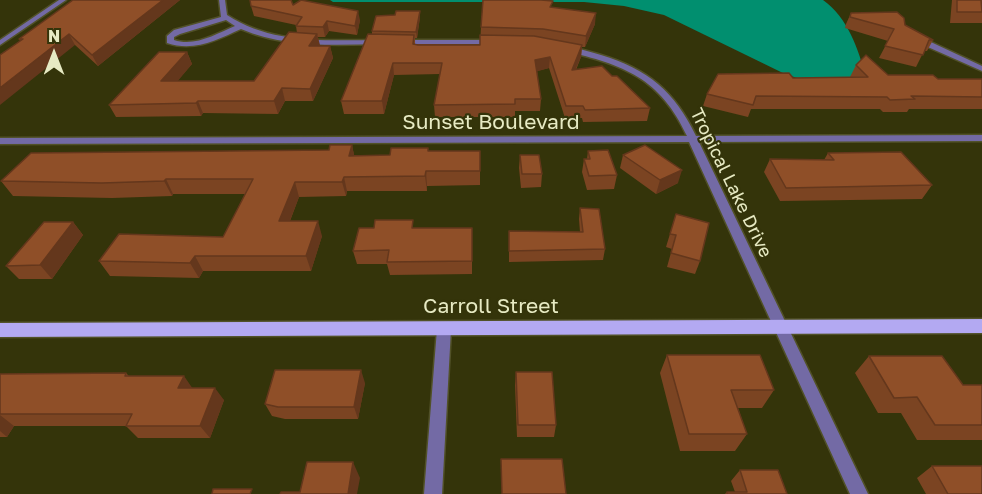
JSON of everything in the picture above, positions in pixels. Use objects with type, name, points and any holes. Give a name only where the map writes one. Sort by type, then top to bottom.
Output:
[{"type":"main road","name":"Carroll Street","points":[[0,330],[982,326]]},
{"type":"street","points":[[0,43],[63,0]]},
{"type":"street","points":[[222,0],[221,6],[226,18],[240,27],[276,38],[306,41],[507,42]]},
{"type":"street","points":[[226,18],[177,32],[171,36],[170,41],[176,44],[195,44],[240,27]]},
{"type":"street","points":[[903,32],[982,69]]},
{"type":"street","name":"Tropical Lake Drive","points":[[554,46],[610,61],[655,84],[682,116],[695,139],[780,328],[859,494]]},
{"type":"street","name":"Sunset Boulevard","points":[[0,141],[982,138]]},
{"type":"street","points":[[433,494],[444,329]]},
{"type":"shaded area","points":[[330,0],[823,0],[832,7],[851,34],[866,77],[812,83],[785,74],[664,15],[624,6],[584,2],[333,2]]},
{"type":"building","points":[[73,0],[163,0],[92,55],[69,34],[0,88],[0,55]]},
{"type":"building","points":[[250,0],[291,0],[293,5],[301,0],[358,11],[355,26],[327,21],[323,27],[296,26],[302,17],[251,6]]},
{"type":"building","points":[[483,0],[553,1],[550,7],[596,13],[586,36],[543,29],[481,27]]},
{"type":"building","points":[[957,0],[981,0],[982,12],[957,12]]},
{"type":"building","points":[[396,11],[420,11],[416,32],[372,31],[376,16],[395,15]]},
{"type":"building","points":[[897,12],[904,18],[905,25],[933,40],[929,40],[923,55],[885,46],[894,29],[850,17],[851,13]]},
{"type":"building","points":[[289,32],[317,34],[309,46],[330,46],[310,89],[282,88],[274,101],[198,101],[196,103],[109,105],[159,52],[187,52],[161,81],[254,81]]},
{"type":"building","points":[[368,34],[414,35],[413,44],[418,45],[480,45],[480,35],[534,36],[582,45],[572,70],[602,66],[612,76],[617,76],[650,108],[585,110],[583,106],[566,106],[550,57],[535,60],[541,99],[515,99],[515,104],[434,105],[442,63],[393,63],[382,101],[341,101]]},
{"type":"building","points":[[866,55],[888,75],[933,75],[938,79],[982,79],[982,97],[911,96],[915,99],[890,100],[887,97],[756,96],[753,105],[707,94],[718,74],[789,73],[793,78],[868,77],[856,65]]},
{"type":"building","points":[[330,145],[352,145],[349,156],[390,155],[391,148],[480,151],[480,171],[426,171],[425,176],[344,177],[342,182],[295,182],[279,221],[318,221],[306,256],[195,256],[190,263],[99,261],[119,234],[223,237],[253,179],[166,179],[164,181],[102,183],[1,181],[31,153],[329,150]]},
{"type":"building","points":[[645,145],[682,170],[660,180],[623,155]]},
{"type":"building","points":[[608,150],[617,175],[589,176],[584,159],[590,159],[588,151]]},
{"type":"building","points":[[901,152],[932,185],[786,188],[770,159],[834,160],[828,153]]},
{"type":"building","points":[[520,155],[539,155],[542,174],[522,174]]},
{"type":"building","points":[[580,208],[599,209],[605,249],[509,251],[509,231],[583,232]]},
{"type":"building","points":[[676,214],[709,223],[700,261],[671,253],[676,235],[670,234]]},
{"type":"building","points":[[375,220],[413,220],[412,228],[472,228],[472,261],[387,262],[389,250],[353,251],[359,228],[374,228]]},
{"type":"building","points":[[44,222],[73,222],[40,265],[6,266]]},
{"type":"building","points":[[667,355],[760,355],[774,390],[731,390],[747,434],[689,434]]},
{"type":"building","points":[[869,356],[942,356],[963,385],[982,385],[982,425],[935,425],[917,397],[894,398]]},
{"type":"building","points":[[275,370],[361,370],[354,407],[278,407],[265,404]]},
{"type":"building","points":[[516,372],[552,372],[556,425],[518,425]]},
{"type":"building","points":[[126,373],[125,376],[184,376],[178,388],[215,388],[200,426],[126,426],[132,414],[0,414],[0,374]]},
{"type":"building","points":[[501,459],[562,459],[566,494],[502,494]]},
{"type":"building","points":[[307,462],[353,462],[348,494],[280,494],[281,492],[300,492]]},
{"type":"building","points":[[932,466],[982,466],[982,494],[948,494]]},
{"type":"building","points":[[740,470],[778,470],[787,494],[727,494],[727,492],[747,492]]},
{"type":"building","points":[[213,489],[252,489],[250,494],[212,494]]}]
